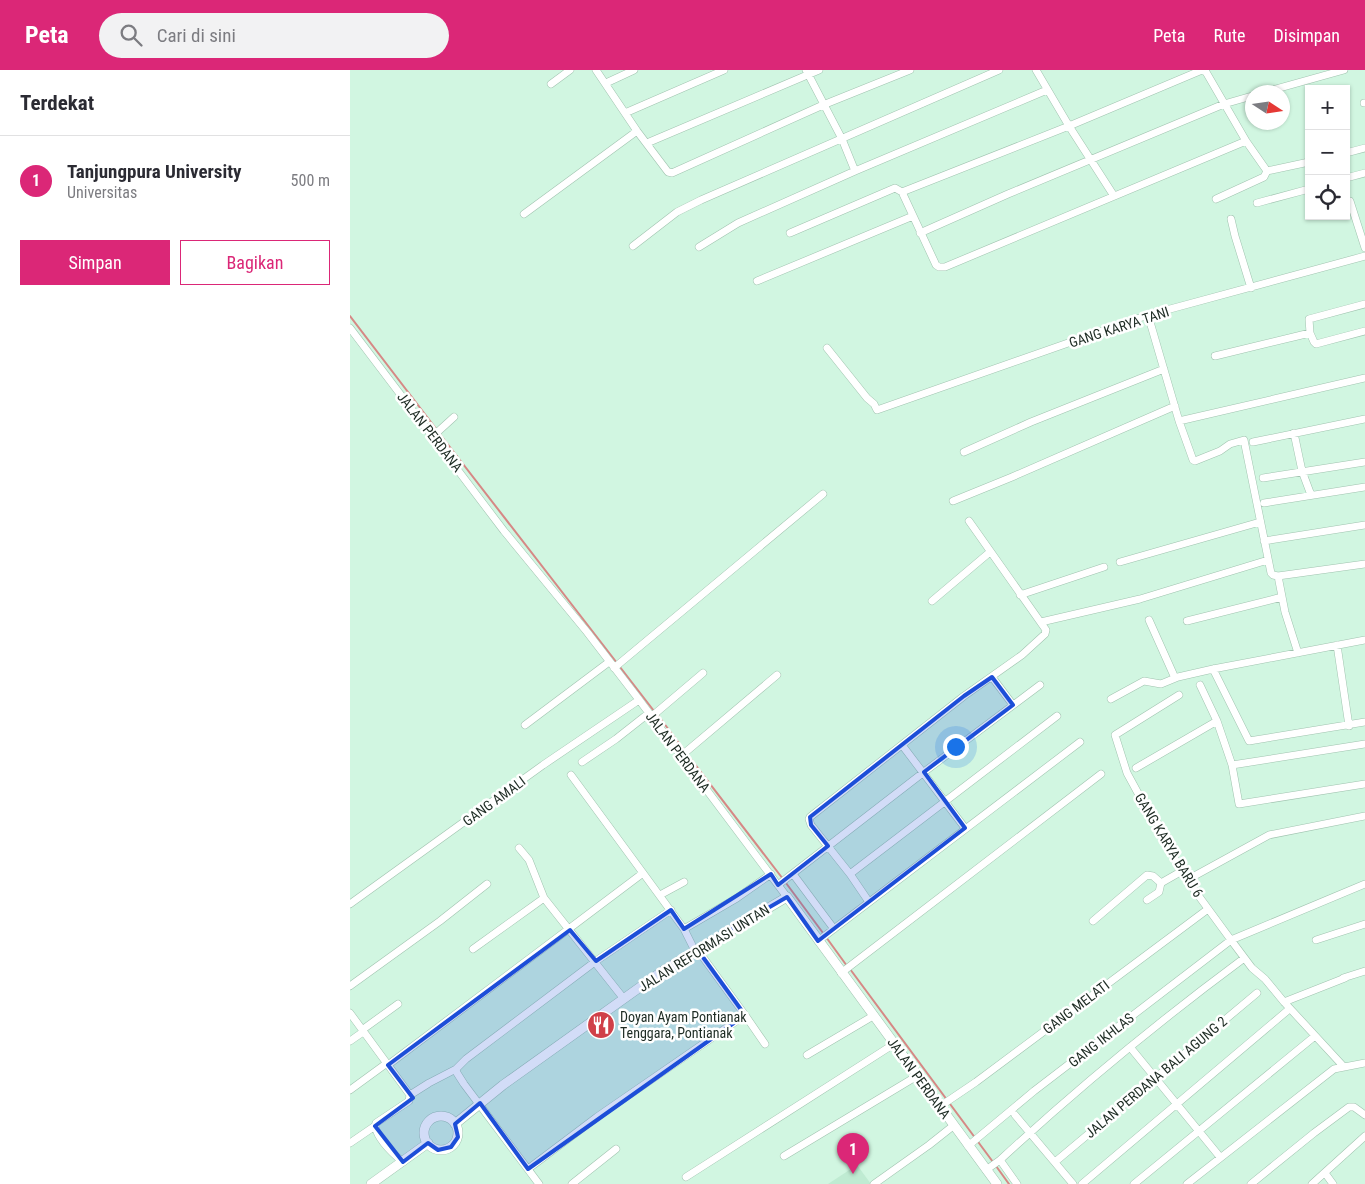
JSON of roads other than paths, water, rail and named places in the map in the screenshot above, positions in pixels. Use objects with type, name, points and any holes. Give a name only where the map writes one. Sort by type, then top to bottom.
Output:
[{"type":"street","points":[[551,84],[570,70]]},
{"type":"street","points":[[596,70],[627,112],[637,132],[668,172],[672,173],[823,105],[910,70]]},
{"type":"street","points":[[606,83],[634,70]]},
{"type":"street","points":[[627,112],[724,70]]},
{"type":"street","points":[[647,143],[807,73],[820,70]]},
{"type":"street","points":[[633,246],[677,212],[753,176],[1000,70]]},
{"type":"street","points":[[902,192],[1069,126],[1202,70],[1206,72],[1246,141],[1267,171],[1271,172],[1305,163]]},
{"type":"street","points":[[1290,85],[1344,70]]},
{"type":"street","points":[[1038,71],[1047,90],[1114,196]]},
{"type":"street","points":[[807,73],[842,139],[855,171]]},
{"type":"street","points":[[699,248],[738,223],[855,171],[1047,90]]},
{"type":"street","points":[[920,233],[1224,104],[1245,98]]},
{"type":"street","points":[[524,214],[637,132]]},
{"type":"street","points":[[790,233],[895,188],[902,192],[936,265],[945,268],[1246,141]]},
{"type":"street","points":[[1350,152],[1365,148]]},
{"type":"street","points":[[1216,199],[1264,177],[1267,171]]},
{"type":"street","points":[[1350,177],[1365,173]]},
{"type":"street","points":[[1257,203],[1305,190]]},
{"type":"street","points":[[1350,201],[1365,248]]},
{"type":"street","points":[[756,281],[913,216]]},
{"type":"street","points":[[1231,219],[1251,288]]},
{"type":"street","name":"GANG KARYA TANI","points":[[826,348],[877,410],[1148,316],[1365,256]]},
{"type":"street","points":[[1365,304],[1309,319],[1310,333],[1316,344],[1365,331]]},
{"type":"street","points":[[1148,316],[1179,421],[1188,449],[1194,460],[1216,453],[1230,444],[1244,440],[1271,573],[1278,576],[1365,564]]},
{"type":"street","name":"JALAN PERDANA","points":[[350,328],[436,433],[615,665],[650,715],[684,754],[771,874],[785,880],[787,897],[845,970],[873,1016],[917,1076],[944,1104],[953,1126],[971,1144],[997,1184]]},
{"type":"street","points":[[1215,356],[1310,333]]},
{"type":"street","points":[[350,343],[358,338]]},
{"type":"street","points":[[964,452],[1031,422],[1164,369]]},
{"type":"street","points":[[1179,421],[1365,378]]},
{"type":"street","points":[[953,501],[1175,406]]},
{"type":"street","points":[[436,433],[454,417]]},
{"type":"street","points":[[1253,442],[1365,420]]},
{"type":"street","points":[[1294,433],[1302,470],[1311,495]]},
{"type":"street","points":[[1263,478],[1302,470],[1365,462]]},
{"type":"street","points":[[1264,503],[1365,487]]},
{"type":"street","points":[[525,725],[615,665],[822,494]]},
{"type":"street","points":[[868,902],[850,874],[811,825],[810,817],[1022,655],[1046,630],[968,521]]},
{"type":"street","points":[[1120,562],[1260,522]]},
{"type":"street","points":[[1264,541],[1365,525]]},
{"type":"street","points":[[932,601],[990,552]]},
{"type":"street","points":[[1041,622],[1140,599],[1268,560]]},
{"type":"street","points":[[1020,595],[1104,567]]},
{"type":"street","points":[[1278,576],[1298,653]]},
{"type":"street","points":[[1186,621],[1282,597]]},
{"type":"street","points":[[1149,620],[1175,678]]},
{"type":"street","points":[[1112,699],[1144,681],[1161,684],[1175,678],[1213,669],[1365,640]]},
{"type":"street","points":[[1337,645],[1349,726]]},
{"type":"street","points":[[1213,669],[1248,741],[1365,722]]},
{"type":"street","points":[[582,762],[616,740],[703,674]]},
{"type":"street","points":[[684,754],[777,675]]},
{"type":"street","points":[[992,677],[1013,705]]},
{"type":"street","points":[[833,930],[785,880],[1040,685]]},
{"type":"street","points":[[1200,685],[1217,721],[1232,765],[1238,802],[1240,804],[1365,784]]},
{"type":"street","name":"GANG KARYA BARU 6","points":[[1179,695],[1115,735],[1127,773],[1139,795],[1173,846],[1174,857],[1187,880],[1208,909],[1252,968],[1265,979],[1344,1067]]},
{"type":"street","name":"GANG AMALI","points":[[350,904],[543,765],[639,700]]},
{"type":"street","points":[[850,874],[1057,716]]},
{"type":"street","points":[[1136,768],[1217,721]]},
{"type":"street","points":[[820,940],[1080,742]]},
{"type":"street","points":[[1232,765],[1365,744]]},
{"type":"street","points":[[902,745],[965,828]]},
{"type":"street","points":[[845,970],[1101,774]]},
{"type":"street","points":[[571,776],[671,910],[696,950],[765,1044]]},
{"type":"street","points":[[1187,880],[1269,835],[1365,816]]},
{"type":"street","points":[[519,848],[529,860],[544,898],[596,961],[624,999]]},
{"type":"street","points":[[1147,900],[1159,892],[1161,884],[1182,871]]},
{"type":"street","points":[[350,1090],[570,930],[643,873]]},
{"type":"street","points":[[684,929],[737,898],[771,874]]},
{"type":"street","points":[[1093,921],[1147,875],[1153,876],[1161,884]]},
{"type":"street","points":[[660,895],[684,882]]},
{"type":"street","points":[[350,986],[432,927],[487,884]]},
{"type":"street","points":[[1231,940],[1365,884]]},
{"type":"street","name":"JALAN REFORMASI UNTAN","points":[[455,1124],[480,1103],[664,970],[787,897]]},
{"type":"street","points":[[473,949],[544,898]]},
{"type":"street","name":"GANG MELATI","points":[[944,1104],[1208,909]]},
{"type":"street","points":[[410,1095],[456,1069],[466,1059],[596,961],[671,910]]},
{"type":"street","points":[[1316,940],[1365,924]]},
{"type":"street","name":"GANG IKHLAS","points":[[971,1144],[1034,1091],[1231,940]]},
{"type":"street","points":[[988,1168],[1130,1047],[1195,994],[1243,959]]},
{"type":"street","points":[[1284,1002],[1365,971]]},
{"type":"street","name":"JALAN PERDANA BALI AGUNG 2","points":[[1055,1162],[1257,993]]},
{"type":"street","points":[[350,1041],[398,1004]]},
{"type":"street","points":[[1082,1184],[1287,1011]]},
{"type":"street","points":[[350,1013],[410,1095],[409,1102],[376,1123],[375,1126],[350,1143]]},
{"type":"street","points":[[528,1169],[597,1117],[745,1015]]},
{"type":"street","points":[[807,1055],[873,1016]]},
{"type":"street","points":[[1134,1184],[1315,1036]]},
{"type":"street","points":[[686,1177],[894,1044]]},
{"type":"street","points":[[1130,1047],[1220,1157]]},
{"type":"street","points":[[1187,1184],[1334,1069],[1365,1063]]},
{"type":"street","points":[[456,1069],[464,1084],[539,1184]]},
{"type":"street","points":[[784,1156],[917,1076]]},
{"type":"street","points":[[1251,1184],[1349,1107],[1352,1106],[1365,1115]]},
{"type":"street","points":[[1015,1115],[1073,1184]]},
{"type":"street","points":[[438,1117],[445,1117],[455,1124],[458,1130],[458,1137],[451,1147],[438,1150],[428,1144],[425,1131],[427,1124],[432,1120],[438,1117]]},
{"type":"street","points":[[375,1126],[387,1147],[403,1162]]},
{"type":"street","points":[[874,1184],[953,1126]]},
{"type":"street","points":[[1312,1184],[1365,1136]]},
{"type":"street","points":[[371,1184],[428,1144]]},
{"type":"street","points":[[572,1184],[616,1150]]},
{"type":"street","points":[[999,1160],[1017,1184]]},
{"type":"street","points":[[1325,1173],[1333,1184]]},
{"type":"waterway","points":[[350,316],[437,430]]},
{"type":"waterway","points":[[439,433],[617,663]]},
{"type":"waterway","points":[[620,667],[654,711]]},
{"type":"waterway","points":[[657,714],[684,750]]},
{"type":"waterway","points":[[687,754],[783,879]]},
{"type":"waterway","points":[[786,883],[823,933]]},
{"type":"waterway","points":[[826,937],[847,966]]},
{"type":"waterway","points":[[850,969],[993,1162]]},
{"type":"waterway","points":[[996,1166],[1009,1184]]},
{"type":"place","name":"Doyan Ayam Pontianak Tenggara, Pontianak","points":[[601,1025]]},
{"type":"place","name":"Tanjungpura University","points":[[853,1174]]}]
